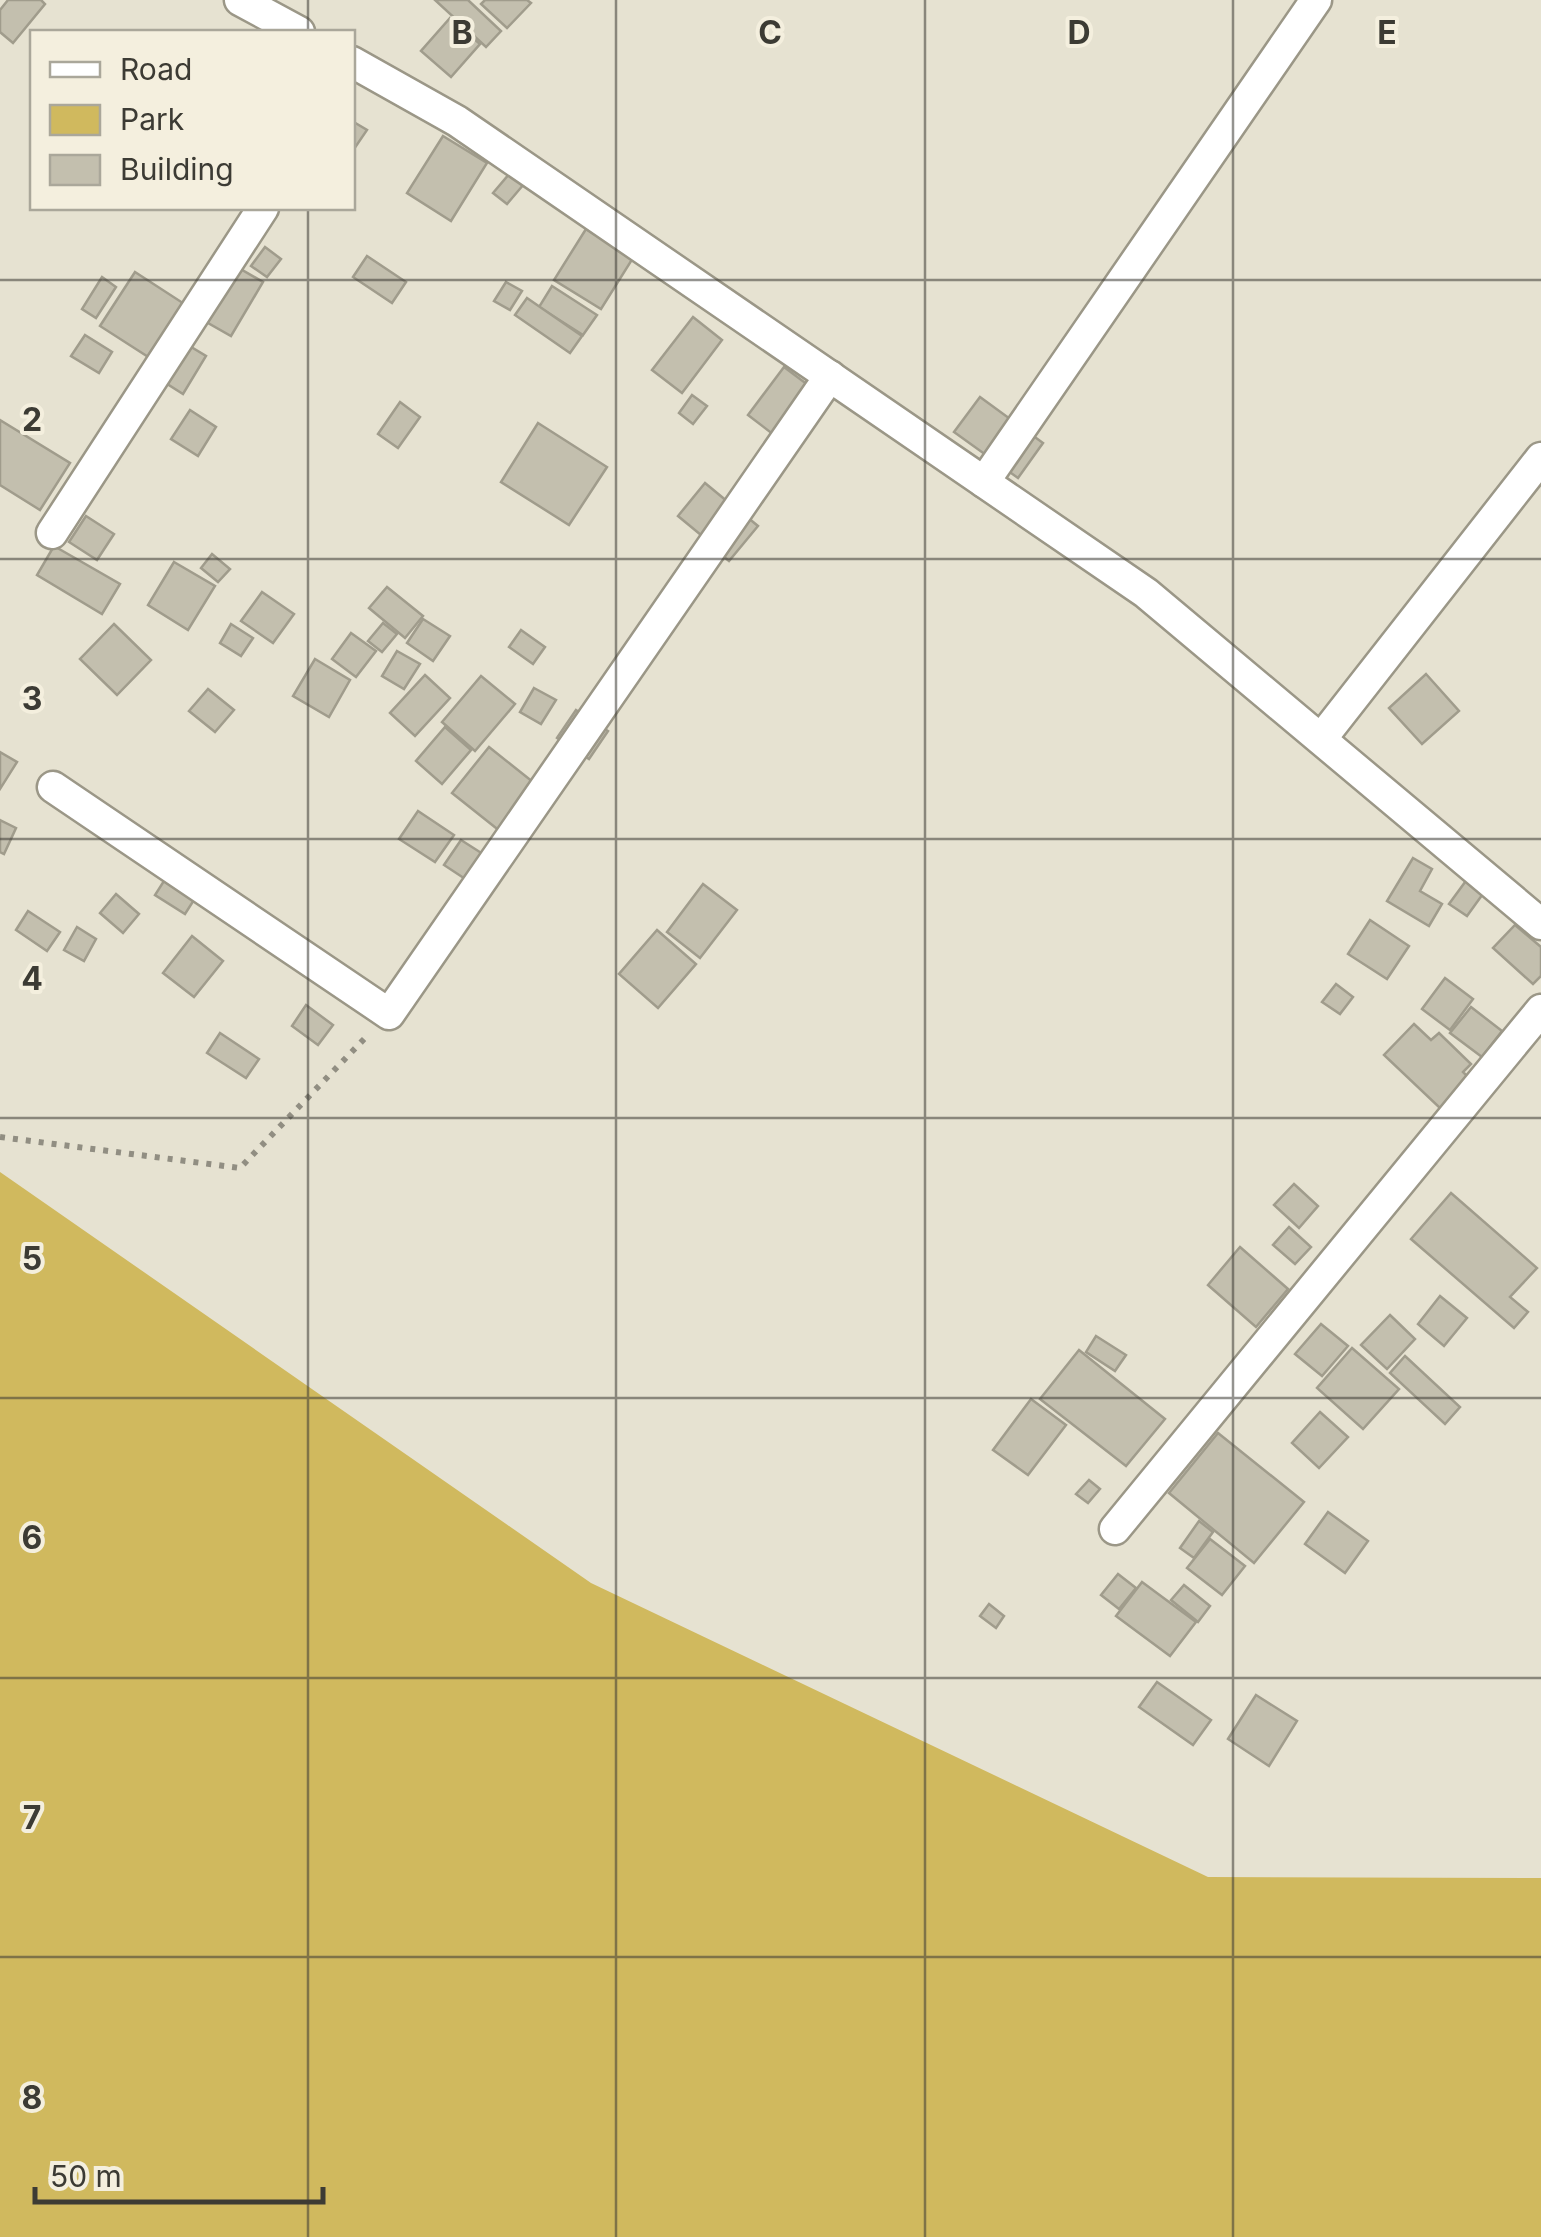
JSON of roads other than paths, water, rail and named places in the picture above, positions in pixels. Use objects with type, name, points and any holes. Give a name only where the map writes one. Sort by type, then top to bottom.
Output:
[{"type":"street","points":[[240,0],[295,30]]},
{"type":"street","points":[[984,482],[1316,0]]},
{"type":"street","points":[[355,67],[457,121],[1146,593],[1541,924]]},
{"type":"street","points":[[52,532],[263,210]]},
{"type":"street","points":[[53,787],[388,1014],[830,376]]},
{"type":"street","points":[[1321,740],[1541,458]]},
{"type":"street","points":[[1115,1530],[1541,1010]]}]
